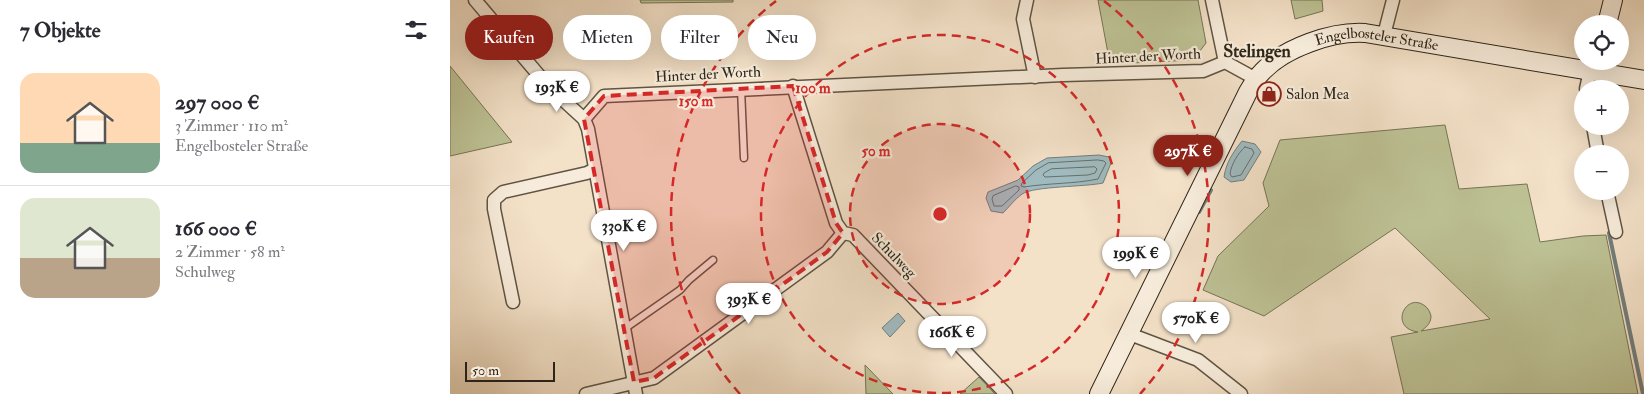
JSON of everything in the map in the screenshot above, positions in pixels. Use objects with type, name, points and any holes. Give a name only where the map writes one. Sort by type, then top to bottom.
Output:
[{"type":"street","points":[[474,0],[548,86],[584,118],[588,129],[635,388]]},
{"type":"street","points":[[1027,0],[1023,19],[1035,77]]},
{"type":"street","points":[[1212,0],[1225,62],[1256,80]]},
{"type":"street","points":[[1384,35],[1393,0]]},
{"type":"street","points":[[1609,15],[1613,0]]},
{"type":"street","name":"Engelbosteler Straße","points":[[1099,394],[1248,92],[1262,72],[1279,57],[1312,43],[1340,34],[1354,32],[1574,64]]},
{"type":"street","name":"Hinter der Worth","points":[[584,118],[604,96],[793,86],[1203,71],[1225,62]]},
{"type":"street","name":"Engelbosteler Straße","points":[[1608,70],[1644,80]]},
{"type":"street","name":"Schulweg","points":[[793,86],[836,223],[844,233],[853,235],[1006,394]]},
{"type":"street","points":[[513,302],[494,209],[494,200],[503,192],[587,174],[595,169]]},
{"type":"street","points":[[1609,200],[1616,232]]},
{"type":"street","points":[[586,394],[635,388],[654,378],[827,252],[844,233]]},
{"type":"street","points":[[1128,333],[1198,360],[1241,394]]},
{"type":"lane","points":[[741,89],[744,158]]},
{"type":"lane","points":[[624,329],[680,290],[712,260]]},
{"type":"highlighted area","points":[[793,86],[836,223],[843,233],[827,252],[654,378],[634,382],[584,119],[604,96]]},
{"type":"green space","points":[[640,0],[733,0],[733,2],[641,3]]},
{"type":"green space","points":[[1098,0],[1198,0],[1206,43],[1193,60],[1110,64]]},
{"type":"green space","points":[[1291,0],[1322,0],[1323,11],[1295,19]]},
{"type":"green space","points":[[450,66],[512,142],[450,156]]},
{"type":"green space","points":[[1445,125],[1459,189],[1527,184],[1540,242],[1606,235],[1638,394],[1404,394],[1391,337],[1418,332],[1409,329],[1404,324],[1403,312],[1407,307],[1412,303],[1418,303],[1429,310],[1430,321],[1421,331],[1490,319],[1395,228],[1264,316],[1203,290],[1218,256],[1269,206],[1263,183],[1280,140]]},
{"type":"green space","points":[[865,365],[893,394],[866,394]]},
{"type":"green space","points":[[979,377],[995,394],[960,394]]},
{"type":"water","points":[[1242,141],[1255,144],[1261,152],[1244,180],[1231,182],[1224,177],[1226,167]]},
{"type":"water","points":[[1099,155],[1109,157],[1111,163],[1103,183],[1028,191],[1019,196],[1003,213],[991,211],[986,198],[988,192],[1018,180],[1033,166],[1047,158]]},
{"type":"water","points":[[898,313],[905,321],[890,337],[882,328]]},
{"type":"waterway","points":[[1199,212],[1211,190]]},
{"type":"waterway","points":[[1609,233],[1643,394]]},
{"type":"place","name":"Salon Mea","points":[[1269,94]]},
{"type":"district","name":"Stelingen","points":[[1257,51]]}]
